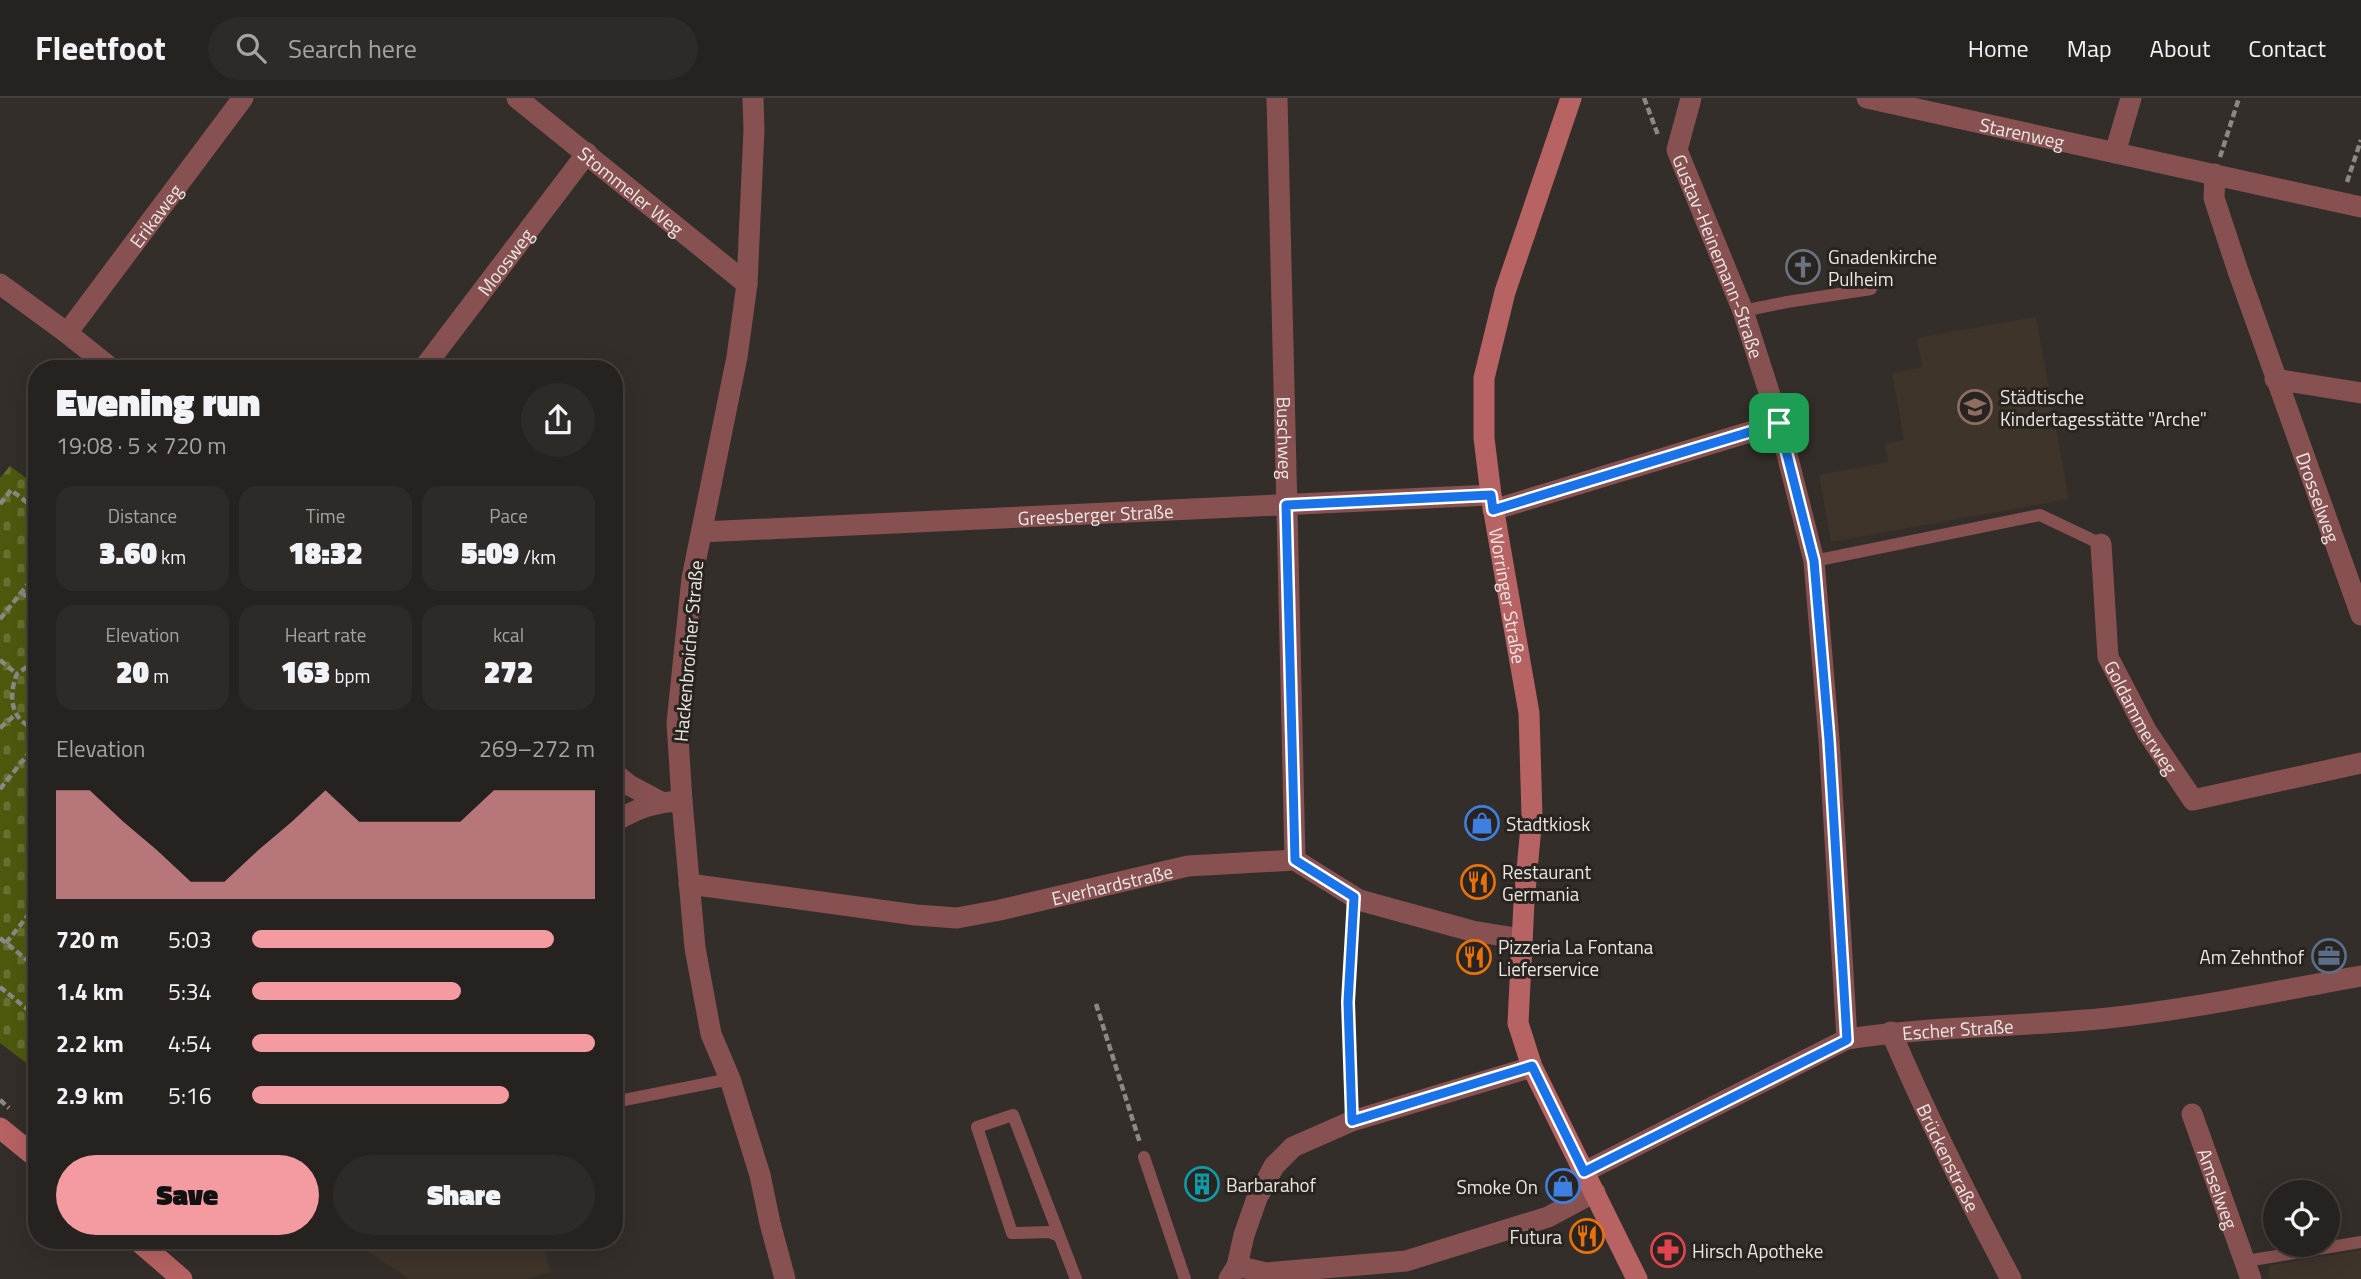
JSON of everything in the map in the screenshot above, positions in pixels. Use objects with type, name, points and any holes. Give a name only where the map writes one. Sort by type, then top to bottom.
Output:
[{"type":"main road","name":"Worringer Straße","points":[[1571,98],[1505,292],[1484,378],[1484,438],[1492,503],[1529,713],[1532,816],[1518,1023],[1532,1066],[1637,1279]]},
{"type":"main road","points":[[0,1128],[28,1151]]},
{"type":"main road","points":[[147,1249],[183,1279]]},
{"type":"street","name":"Erikaweg","points":[[67,333],[243,98]]},
{"type":"street","name":"Stommeler Weg","points":[[517,98],[747,284]]},
{"type":"street","name":"Hackenbroicher Straße","points":[[753,98],[747,284],[737,357],[692,578],[677,723],[695,948],[711,1034],[730,1079],[760,1175],[785,1279]]},
{"type":"street","name":"Buschweg","points":[[1277,98],[1295,860]]},
{"type":"street","name":"Gustav-Heinemann-Straße","points":[[1691,98],[1677,150],[1743,311],[1779,423],[1814,561],[1829,740],[1847,1040]]},
{"type":"street","name":"Starenweg","points":[[1867,98],[1930,105],[2115,153],[2351,205]]},
{"type":"street","points":[[2115,153],[2131,98]]},
{"type":"street","name":"Moosweg","points":[[430,360],[587,153]]},
{"type":"street","name":"Drosselweg","points":[[2215,174],[2214,198],[2275,379],[2361,615]]},
{"type":"street","points":[[0,284],[101,360]]},
{"type":"street","points":[[2275,379],[2361,393]]},
{"type":"street","name":"Greesberger Straße","points":[[702,532],[1286,505],[1492,503],[1779,423]]},
{"type":"street","name":"Goldammerweg","points":[[2101,544],[2108,657],[2147,732],[2193,800],[2361,763]]},
{"type":"street","points":[[623,780],[659,802]]},
{"type":"street","points":[[623,816],[659,802],[682,801]]},
{"type":"street","points":[[1295,860],[1354,897],[1472,931],[1522,939]]},
{"type":"street","name":"Everhardstraße","points":[[689,884],[916,915],[957,918],[1188,866],[1295,860]]},
{"type":"street","name":"Escher Straße","points":[[1584,1172],[1847,1040],[1891,1032],[1999,1028],[2110,1018],[2361,976]]},
{"type":"street","name":"Brückenstraße","points":[[1891,1032],[1926,1111],[2011,1279]]},
{"type":"street","points":[[1532,1066],[1352,1121],[1293,1147],[1274,1166],[1257,1198],[1233,1273],[1266,1273],[1406,1261],[1548,1217],[1595,1192]]},
{"type":"street","name":"Amselweg","points":[[2192,1114],[2249,1270]]},
{"type":"lane","points":[[1743,311],[1871,289]]},
{"type":"lane","name":"Goldammerweg","points":[[1814,561],[2040,515],[2101,544]]},
{"type":"lane","points":[[1352,1121],[1348,1002],[1354,897]]},
{"type":"lane","points":[[623,1100],[730,1079]]},
{"type":"lane","points":[[1059,1236],[1049,1232],[1012,1233],[976,1127],[1013,1115],[1076,1279]]},
{"type":"lane","points":[[1144,1157],[1185,1279]]},
{"type":"lane","name":"Amselweg","points":[[2249,1270],[2361,1242]]},
{"type":"path","points":[[1644,98],[1664,149],[1677,150]]},
{"type":"path","points":[[2215,174],[2239,98]]},
{"type":"path","points":[[2351,205],[2361,140]]},
{"type":"path","points":[[0,504],[11,490],[28,503]]},
{"type":"path","points":[[0,619],[28,584]]},
{"type":"path","points":[[21,592],[28,598]]},
{"type":"path","points":[[0,660],[17,674]]},
{"type":"path","points":[[28,666],[17,674],[11,698],[16,715],[28,725]]},
{"type":"path","points":[[0,728],[16,715]]},
{"type":"path","points":[[0,789],[28,754]]},
{"type":"path","points":[[6,943],[28,915]]},
{"type":"path","points":[[0,938],[28,961]]},
{"type":"path","points":[[0,987],[28,1010]]},
{"type":"path","points":[[1096,1004],[1144,1157]]},
{"type":"shaded area","name":"Städtische Kindertagesstätte \"Arche\"","points":[[2036,317],[2069,499],[1831,542],[1819,475],[1888,462],[1885,444],[1904,440],[1892,373],[1922,367],[1917,338]]},
{"type":"shaded area","points":[[365,1249],[544,1249],[551,1272],[528,1279],[409,1279]]},
{"type":"shaded area","points":[[2361,1250],[2361,1279],[2269,1279],[2270,1265],[2319,1257],[2340,1257],[2340,1253]]},
{"type":"green space","points":[[10,466],[28,479],[28,1064],[0,1043],[0,478]]},
{"type":"place","name":"Gnadenkirche Pulheim","points":[[1803,267]]},
{"type":"place","name":"Städtische Kindertagesstätte \"Arche\"","points":[[1975,407]]},
{"type":"place","name":"Stadtkiosk","points":[[1482,823]]},
{"type":"place","name":"Restaurant Germania","points":[[1478,882]]},
{"type":"place","name":"Am Zehnthof","points":[[2329,956]]},
{"type":"place","name":"Pizzeria La Fontana Lieferservice","points":[[1474,957]]},
{"type":"place","name":"Barbarahof","points":[[1202,1184]]},
{"type":"place","name":"Smoke On","points":[[1563,1186]]},
{"type":"place","name":"Futura","points":[[1587,1236]]},
{"type":"place","name":"Hirsch Apotheke","points":[[1668,1250]]},
{"type":"route","points":[[1779,423],[1814,561],[1829,740],[1847,1040],[1584,1172],[1532,1066],[1507,1076],[1352,1121],[1348,1002],[1354,897],[1295,860],[1286,505],[1491,495],[1493,510],[1779,423]]}]
